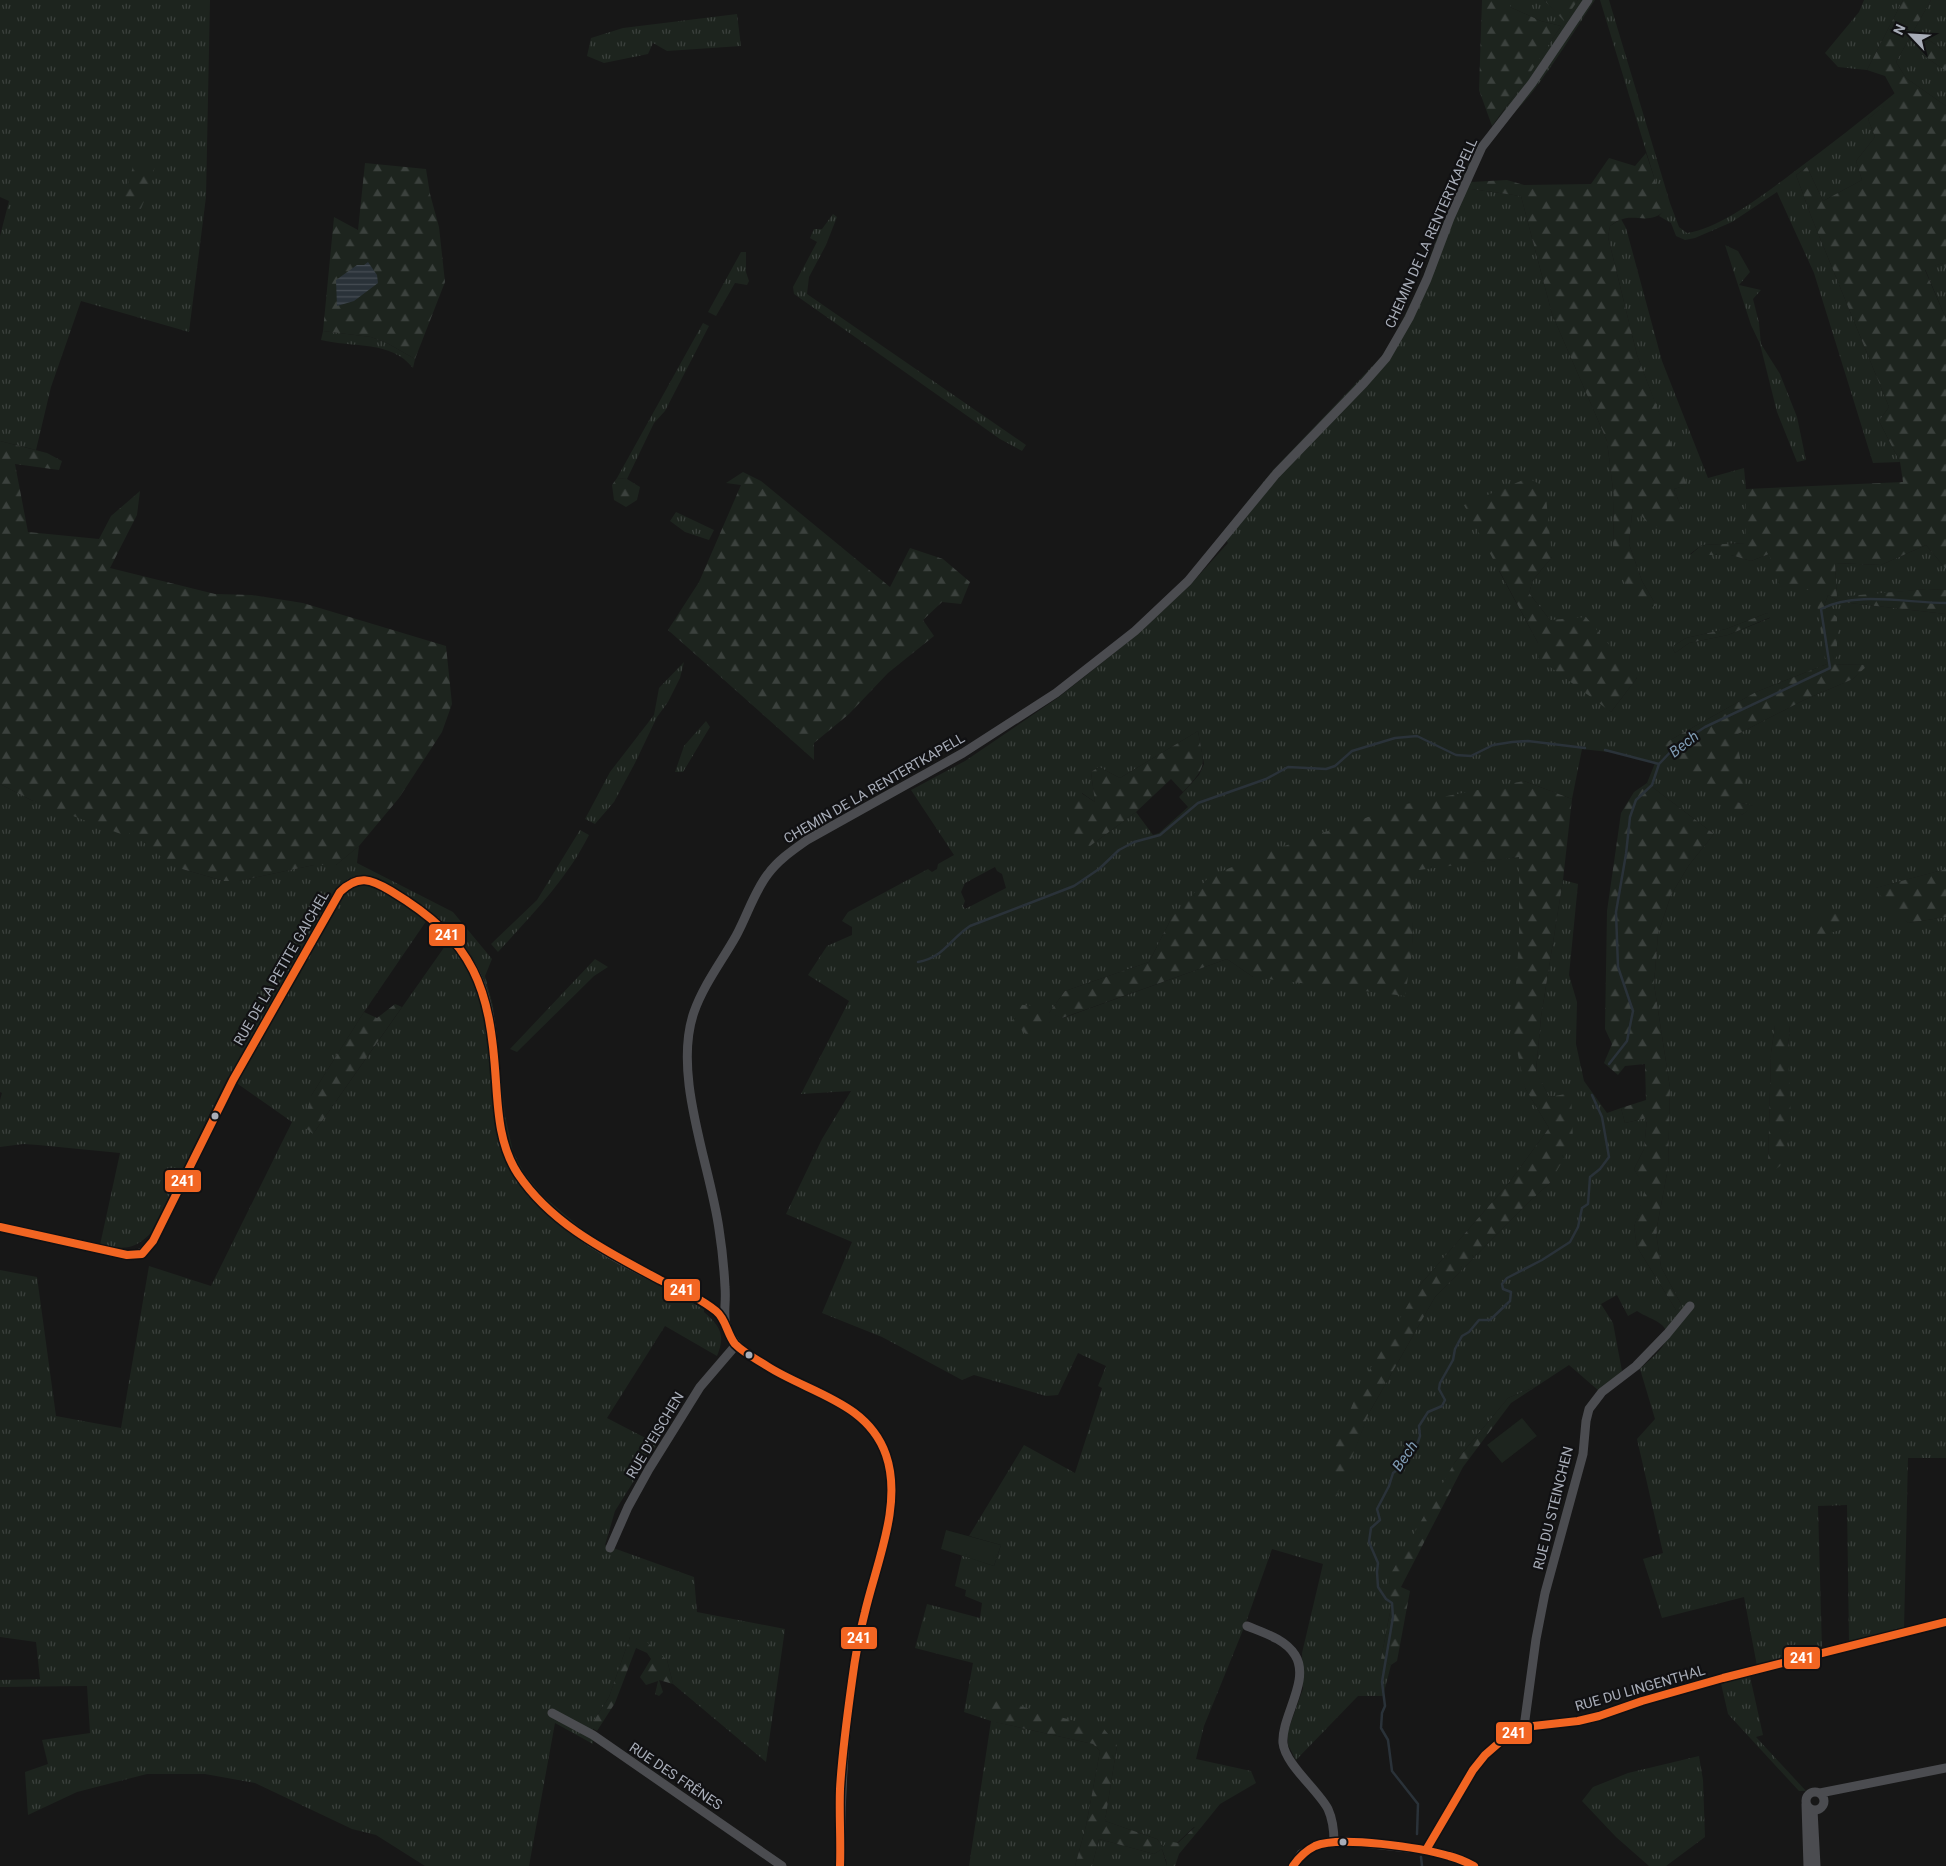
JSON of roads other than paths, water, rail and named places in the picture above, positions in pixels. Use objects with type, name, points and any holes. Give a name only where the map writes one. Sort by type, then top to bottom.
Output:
[{"type":"street","name":"CHEMIN DE LA RENTERTKAPELL","points":[[723,1318],[726,1290],[719,1227],[694,1117],[687,1064],[687,1038],[701,993],[737,934],[767,875],[785,856],[807,840],[963,753],[1056,693],[1135,631],[1188,582],[1276,474],[1386,358],[1409,318],[1482,148],[1532,83],[1588,0]]},
{"type":"street","name":"RUE DE LA PETITE GAICHEL","points":[[0,1227],[127,1255],[142,1254],[153,1241],[233,1080],[340,892],[347,884],[355,880],[369,880],[409,901],[429,917],[466,956],[480,983],[487,1009],[494,1055],[498,1116],[506,1152],[518,1176],[533,1194],[568,1226],[596,1246],[706,1305],[723,1318]]},
{"type":"street","name":"RUE DU STEINCHEN","points":[[1524,1727],[1536,1639],[1545,1593],[1583,1454],[1589,1410],[1602,1392],[1636,1366],[1667,1334],[1690,1306]]},
{"type":"street","points":[[723,1318],[736,1345],[774,1372],[831,1398],[852,1410],[869,1425],[884,1446],[890,1467],[889,1515],[861,1629],[851,1694],[841,1780],[840,1866]]},
{"type":"street","name":"RUE D'EISCHEN","points":[[610,1548],[628,1507],[649,1469],[700,1386],[736,1345]]},
{"type":"street","name":"RUE DU LINGENTHAL","points":[[1426,1850],[1472,1770],[1484,1755],[1524,1727],[1578,1721],[1599,1716],[1642,1701],[1723,1678],[1946,1622]]},
{"type":"street","points":[[1247,1626],[1284,1642],[1296,1656],[1299,1670],[1298,1687],[1285,1730],[1283,1745],[1292,1763],[1328,1808],[1334,1827],[1334,1842]]},
{"type":"street","name":"RUE DES FRÊNES","points":[[552,1713],[593,1735],[782,1866]]},
{"type":"street","points":[[1816,1866],[1810,1807],[1806,1798],[1809,1793],[1815,1791],[1820,1793],[1946,1768]]},
{"type":"street","points":[[1810,1807],[1820,1808],[1824,1804],[1824,1798],[1820,1793]]},
{"type":"street","points":[[1808,1866],[1810,1807]]},
{"type":"street","points":[[1293,1866],[1307,1849],[1317,1844],[1346,1841],[1426,1850],[1451,1856],[1474,1866]]},
{"type":"waterway","name":"Bech","points":[[1609,1064],[1627,1041],[1633,1011],[1618,967],[1616,912],[1630,817],[1636,800],[1652,785],[1659,764],[1676,746],[1705,727],[1830,668],[1821,609],[1850,600],[1866,599],[1946,603]]},
{"type":"waterway","points":[[918,962],[927,960],[940,953],[970,926],[1074,886],[1099,869],[1119,850],[1134,842],[1160,835],[1198,803],[1266,779],[1288,767],[1326,769],[1335,766],[1352,751],[1395,738],[1417,736],[1456,755],[1471,756],[1493,745],[1528,741],[1585,748]]},
{"type":"waterway","points":[[1605,750],[1659,764]]},
{"type":"waterway","name":"Bech","points":[[1417,1834],[1418,1804],[1392,1771],[1388,1740],[1381,1728],[1382,1713],[1385,1706],[1382,1682],[1393,1617],[1392,1603],[1386,1599],[1378,1587],[1378,1563],[1369,1542],[1371,1528],[1380,1520],[1377,1509],[1389,1486],[1393,1473],[1402,1466],[1418,1442],[1420,1436],[1419,1426],[1428,1412],[1442,1406],[1445,1400],[1439,1389],[1440,1383],[1453,1360],[1455,1349],[1462,1336],[1469,1332],[1479,1320],[1490,1320],[1510,1301],[1511,1292],[1503,1289],[1502,1284],[1507,1278],[1542,1260],[1570,1242],[1578,1227],[1582,1208],[1588,1204],[1590,1177],[1600,1169],[1609,1157],[1602,1117],[1592,1095]]},
{"type":"waterway","name":"Bech","points":[[1421,1857],[1422,1866]]}]
